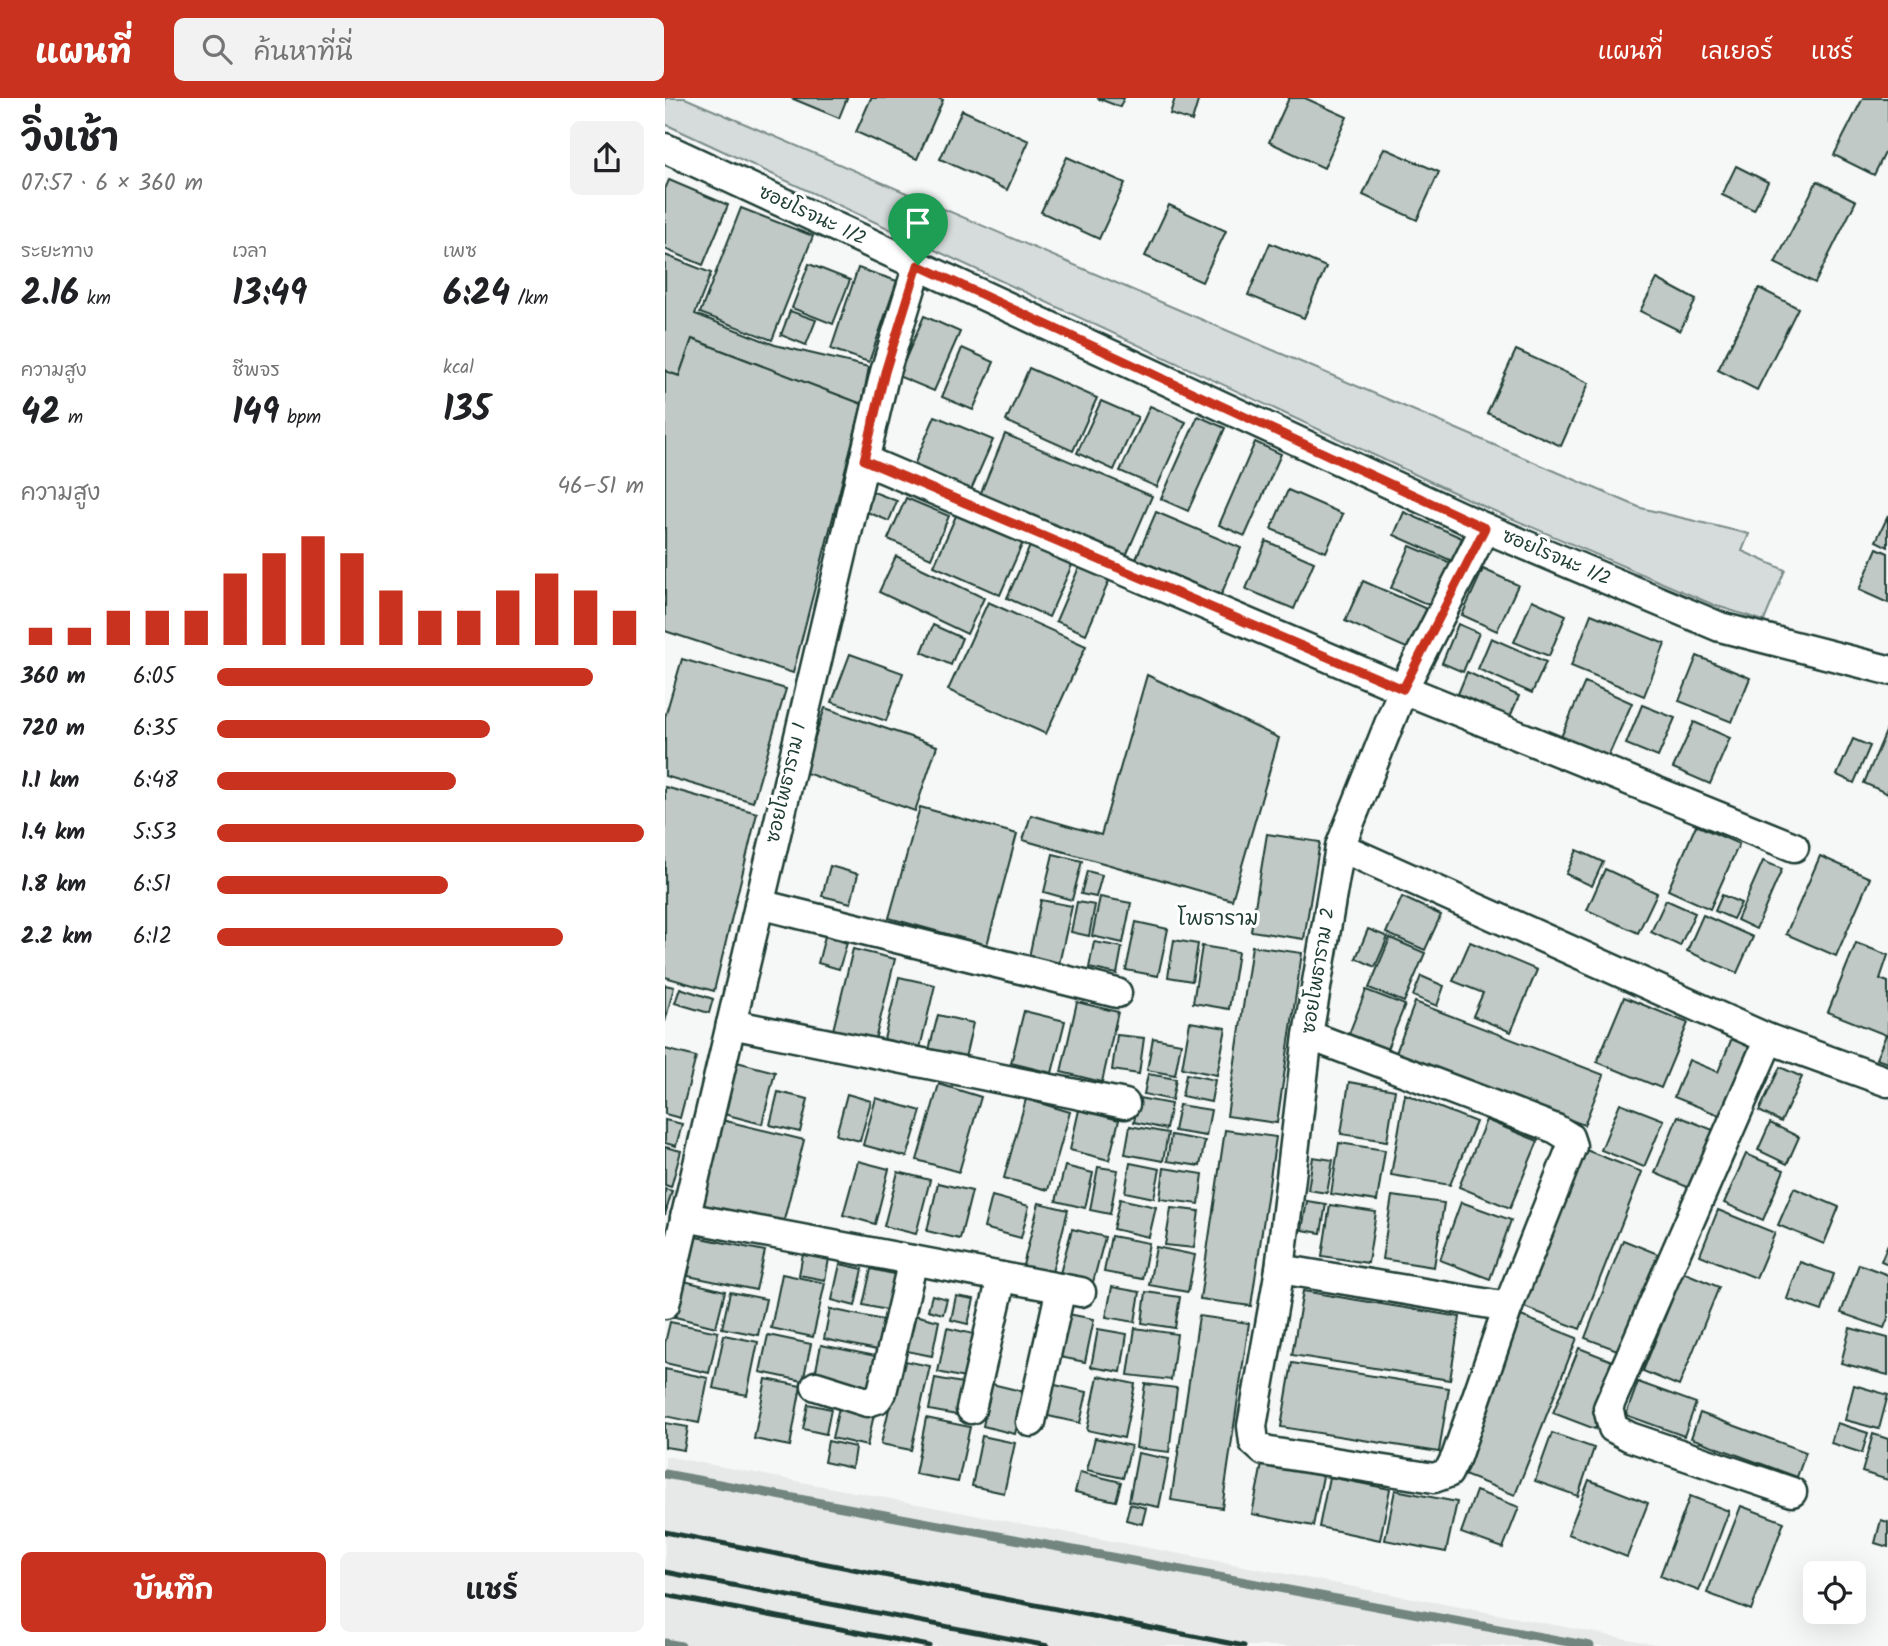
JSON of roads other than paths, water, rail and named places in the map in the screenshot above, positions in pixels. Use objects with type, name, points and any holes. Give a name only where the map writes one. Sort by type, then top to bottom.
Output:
[{"type":"street","name":"ซอยโรจนะ 1/2","points":[[665,148],[1485,528],[1720,627],[1888,670]]},
{"type":"street","name":"ซอยโพธาราม 1","points":[[665,1304],[885,372],[918,265]]},
{"type":"street","points":[[864,460],[1403,689],[1794,847]]},
{"type":"street","name":"ซอยโพธาราม 2","points":[[1485,528],[1403,689],[1340,847],[1308,1035],[1280,1269],[1251,1426],[1254,1442],[1264,1451],[1434,1478],[1448,1473],[1508,1307]]},
{"type":"street","points":[[1340,847],[1769,1039],[1888,1082]]},
{"type":"street","points":[[759,904],[1117,993]]},
{"type":"street","points":[[731,1024],[1125,1104]]},
{"type":"street","points":[[1280,1269],[1508,1307],[1572,1146],[1569,1138],[1556,1129],[1308,1035]]},
{"type":"street","points":[[1769,1039],[1608,1408],[1613,1428],[1630,1437],[1792,1492]]},
{"type":"street","points":[[685,1217],[1071,1290],[1031,1422]]},
{"type":"street","points":[[816,1386],[867,1402],[877,1399],[882,1392],[913,1260]]},
{"type":"street","points":[[971,1409],[1002,1278]]},
{"type":"waterway","points":[[665,1474],[1590,1646]]},
{"type":"waterway","points":[[665,1643],[681,1646]]},
{"type":"railway","points":[[665,1532],[1244,1646]]},
{"type":"railway","points":[[665,1572],[1048,1646]]},
{"type":"railway","points":[[665,1595],[929,1646]]},
{"type":"district","name":"โพธาราม","points":[[1218,919]]}]
